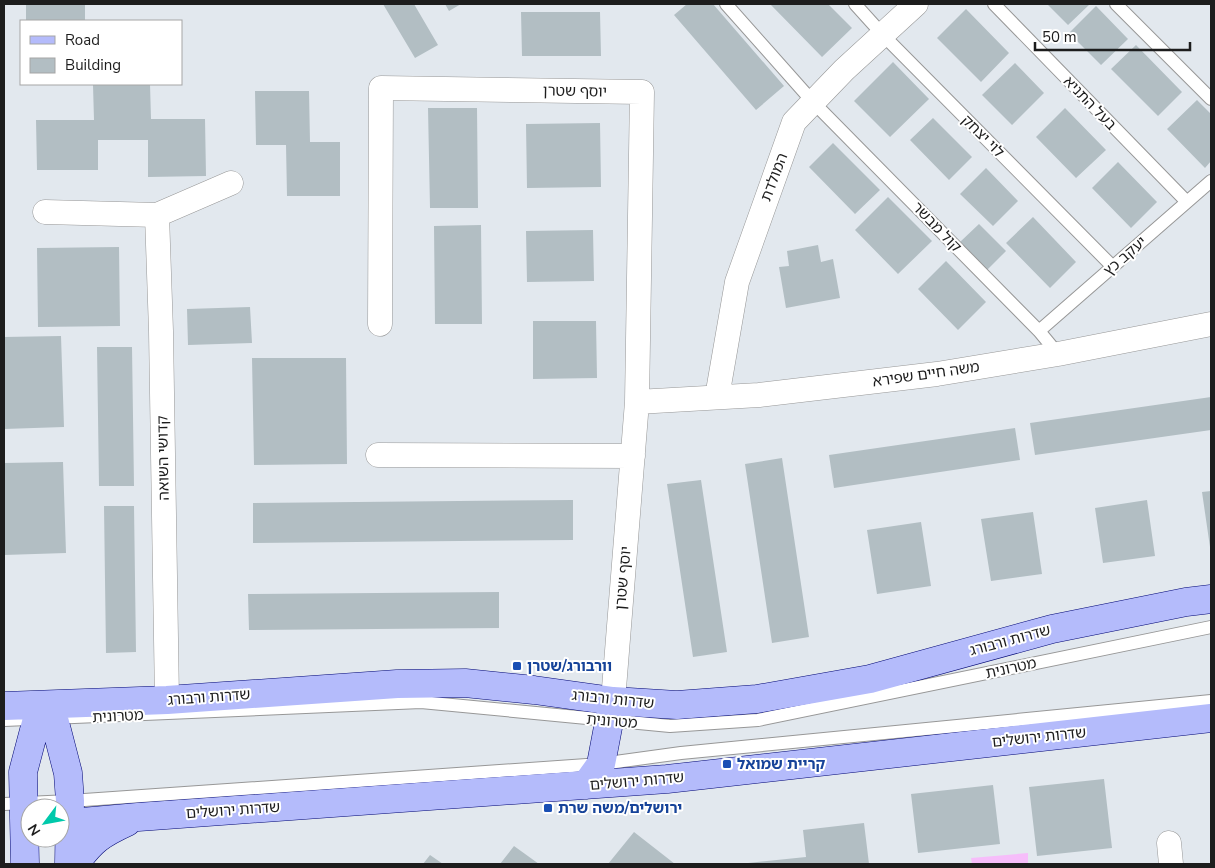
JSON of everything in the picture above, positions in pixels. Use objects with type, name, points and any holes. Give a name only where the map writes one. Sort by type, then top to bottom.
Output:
[{"type":"main road","name":"שדרות ורבורג","points":[[4,706],[45,714],[167,700],[397,684],[465,683],[534,690],[611,711],[757,699],[870,679],[1052,629],[1186,602],[1211,599]]},
{"type":"main road","points":[[593,774],[611,711]]},
{"type":"main road","points":[[45,714],[68,772],[67,798]]},
{"type":"main road","points":[[25,864],[17,816],[23,772],[45,714]]},
{"type":"main road","name":"שדרות ירושלים","points":[[70,816],[138,817],[593,774],[667,779],[1211,718]]},
{"type":"main road","points":[[75,864],[86,849],[103,834],[138,817]]},
{"type":"main road","points":[[68,848],[69,864]]},
{"type":"main road","points":[[4,852],[14,864]]},
{"type":"street","name":"המולדת","points":[[717,398],[737,282],[794,122],[844,70],[916,4]]},
{"type":"street","name":"יוסף שטרן","points":[[380,324],[380,88],[642,92],[637,402],[611,711]]},
{"type":"street","points":[[45,212],[157,215],[231,183]]},
{"type":"street","name":"קדושי השואה","points":[[157,215],[161,331],[167,700]]},
{"type":"street","name":"משה חיים שפירא","points":[[637,402],[758,395],[937,374],[1058,354],[1211,324]]},
{"type":"street","points":[[378,455],[633,456]]},
{"type":"lane","name":"קול מבשר","points":[[726,4],[813,102],[1039,332],[1058,354]]},
{"type":"lane","name":"לוי יצחק","points":[[855,4],[883,35],[1113,266]]},
{"type":"lane","name":"בעל התניא","points":[[994,4],[1187,202]]},
{"type":"lane","points":[[1116,4],[1211,99]]},
{"type":"lane","name":"יעקב כץ","points":[[1039,332],[1211,181]]},
{"type":"lane","name":"מטרונית","points":[[4,720],[45,714],[421,702],[611,711],[670,726],[758,720],[1211,627]]},
{"type":"lane","points":[[70,816],[593,774],[681,753],[1211,701]]},
{"type":"shaded area","points":[[1028,853],[1028,864],[972,864],[971,858]]},
{"type":"building","points":[[26,4],[85,4],[85,20],[26,20]]},
{"type":"building","points":[[383,4],[414,4],[438,45],[415,58]]},
{"type":"building","points":[[445,4],[461,4],[449,11]]},
{"type":"building","points":[[687,4],[713,4],[784,86],[756,110],[674,15]]},
{"type":"building","points":[[770,4],[828,4],[852,28],[822,57]]},
{"type":"building","points":[[1047,4],[1090,4],[1068,25]]},
{"type":"building","points":[[1096,6],[1128,39],[1101,65],[1069,33]]},
{"type":"building","points":[[966,9],[1009,53],[981,82],[937,38]]},
{"type":"building","points":[[521,12],[600,12],[601,56],[522,56]]},
{"type":"building","points":[[1136,45],[1182,92],[1158,116],[1111,69]]},
{"type":"building","points":[[893,62],[929,99],[890,137],[854,101]]},
{"type":"building","points":[[1015,63],[1044,93],[1012,125],[982,95]]},
{"type":"building","points":[[93,85],[150,85],[151,119],[205,119],[206,176],[148,177],[148,140],[98,140],[98,170],[37,170],[36,120],[94,120]]},
{"type":"building","points":[[255,91],[309,91],[310,142],[340,142],[340,196],[287,196],[286,145],[256,145]]},
{"type":"building","points":[[1197,100],[1211,114],[1211,161],[1205,168],[1167,129]]},
{"type":"building","points":[[428,108],[477,108],[478,208],[430,208]]},
{"type":"building","points":[[1065,108],[1106,150],[1076,178],[1036,137]]},
{"type":"building","points":[[933,118],[972,157],[949,180],[910,140]]},
{"type":"building","points":[[600,123],[601,187],[527,188],[526,124]]},
{"type":"building","points":[[833,143],[880,190],[855,214],[809,167]]},
{"type":"building","points":[[1118,162],[1157,202],[1131,228],[1092,188]]},
{"type":"building","points":[[986,168],[1018,201],[993,226],[960,194]]},
{"type":"building","points":[[888,197],[932,241],[898,274],[855,230]]},
{"type":"building","points":[[1033,217],[1076,262],[1050,288],[1006,243]]},
{"type":"building","points":[[979,224],[1006,251],[987,270],[960,242]]},
{"type":"building","points":[[481,225],[482,324],[435,324],[434,226]]},
{"type":"building","points":[[593,230],[594,281],[527,282],[526,231]]},
{"type":"building","points":[[818,245],[821,262],[833,259],[840,298],[786,308],[779,267],[789,266],[787,251]]},
{"type":"building","points":[[119,247],[120,326],[38,327],[37,248]]},
{"type":"building","points":[[946,261],[986,302],[958,330],[918,289]]},
{"type":"building","points":[[250,307],[252,343],[188,345],[187,309]]},
{"type":"building","points":[[533,321],[596,321],[597,378],[533,379]]},
{"type":"building","points":[[61,336],[64,427],[4,429],[4,337]]},
{"type":"building","points":[[97,347],[132,347],[134,486],[99,486]]},
{"type":"building","points":[[252,358],[346,358],[347,464],[254,465]]},
{"type":"building","points":[[1211,397],[1211,430],[1035,455],[1030,423]]},
{"type":"building","points":[[1015,428],[1020,460],[834,488],[829,455]]},
{"type":"building","points":[[782,458],[809,637],[772,643],[745,464]]},
{"type":"building","points":[[63,462],[66,553],[4,555],[4,463]]},
{"type":"building","points":[[701,480],[727,652],[693,657],[667,484]]},
{"type":"building","points":[[1211,491],[1211,547],[1210,547],[1202,492]]},
{"type":"building","points":[[573,500],[573,540],[253,543],[253,503]]},
{"type":"building","points":[[1147,500],[1155,556],[1103,563],[1095,508]]},
{"type":"building","points":[[104,506],[134,506],[136,652],[106,653]]},
{"type":"building","points":[[1033,512],[1042,574],[991,581],[981,519]]},
{"type":"building","points":[[921,522],[931,586],[877,594],[867,530]]},
{"type":"building","points":[[499,592],[499,628],[249,630],[248,594]]},
{"type":"building","points":[[1104,779],[1112,848],[1037,856],[1029,787]]},
{"type":"building","points":[[993,785],[1000,844],[918,853],[911,794]]},
{"type":"building","points":[[864,823],[869,864],[748,864],[806,857],[803,830]]},
{"type":"building","points":[[634,832],[675,864],[608,864]]},
{"type":"building","points":[[514,846],[539,864],[500,864]]},
{"type":"building","points":[[430,855],[443,864],[423,864]]},
{"type":"place","name":"וורבורג/שטרן","points":[[517,666]]},
{"type":"place","name":"קריית שמואל","points":[[727,764]]},
{"type":"place","name":"ירושלים/משה שרת","points":[[548,808]]}]
